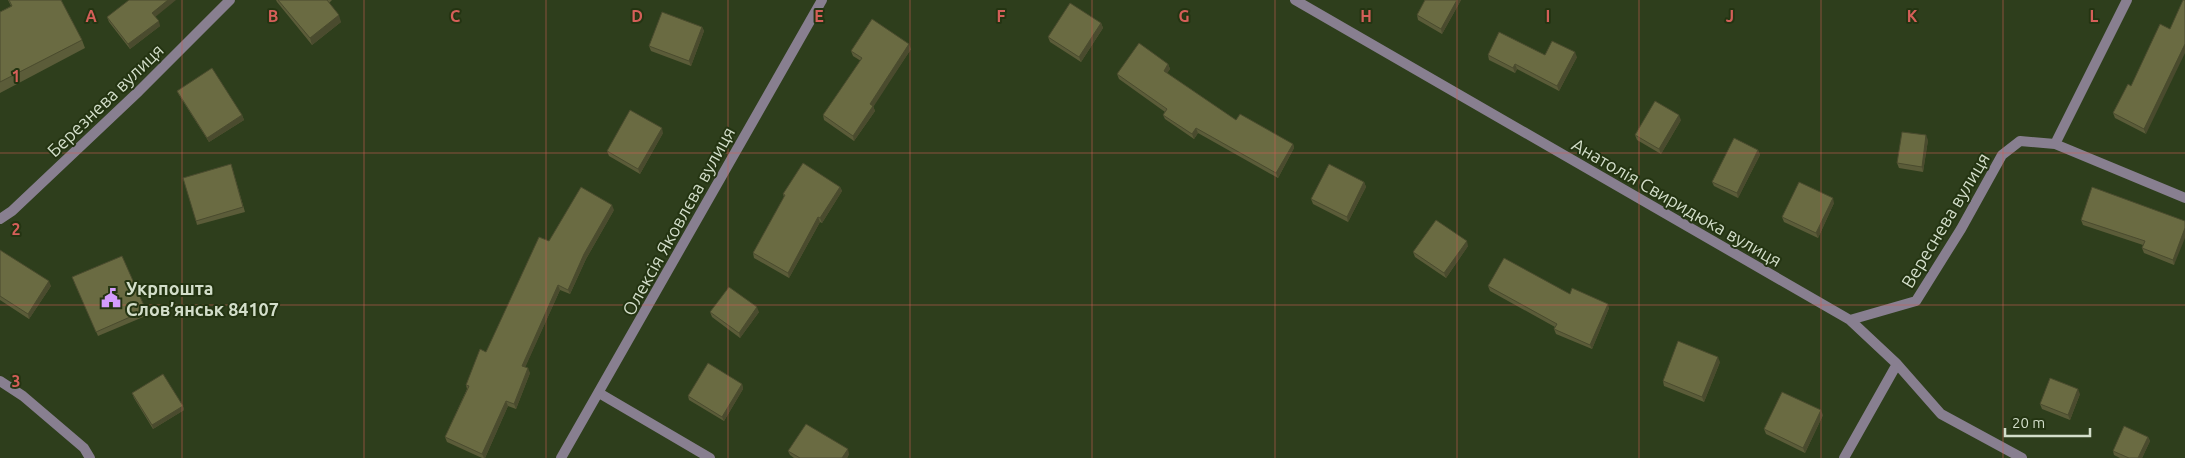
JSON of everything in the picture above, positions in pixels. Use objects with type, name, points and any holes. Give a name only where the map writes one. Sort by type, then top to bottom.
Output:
[{"type":"street","name":"Березнева вулиця","points":[[0,219],[12,211],[132,98],[230,0]]},
{"type":"street","name":"Олексія Яковлєва вулиця","points":[[561,458],[600,394],[822,0]]},
{"type":"street","name":"Анатолія Свиридюка вулиця","points":[[1295,0],[1850,320],[1897,364],[1941,414],[2022,458]]},
{"type":"street","points":[[2055,144],[2127,0]]},
{"type":"street","name":"Вереснева вулиця","points":[[1850,320],[1916,301],[1961,229],[2002,155],[2020,141],[2055,144],[2185,198]]},
{"type":"street","points":[[1844,458],[1897,364]]},
{"type":"street","points":[[0,381],[23,396],[84,448],[90,458]]},
{"type":"street","points":[[600,394],[710,458]]},
{"type":"building","points":[[9,0],[61,0],[82,40],[0,82],[0,12],[12,6]]},
{"type":"building","points":[[129,0],[168,0],[152,13],[159,21],[128,44],[107,17]]},
{"type":"building","points":[[278,0],[327,0],[339,15],[310,38]]},
{"type":"building","points":[[1425,0],[1457,0],[1441,29],[1417,15]]},
{"type":"building","points":[[2183,0],[2185,0],[2185,44],[2144,129],[2113,113],[2128,84],[2131,86],[2160,24],[2170,29]]},
{"type":"building","points":[[1070,3],[1101,23],[1079,57],[1048,37]]},
{"type":"building","points":[[662,12],[702,27],[689,61],[649,46]]},
{"type":"building","points":[[872,19],[909,44],[870,104],[873,106],[853,136],[823,115],[862,58],[851,51]]},
{"type":"building","points":[[1499,32],[1545,55],[1552,41],[1575,52],[1557,86],[1515,64],[1513,68],[1488,55]]},
{"type":"building","points":[[1139,43],[1168,64],[1164,71],[1236,120],[1240,114],[1293,144],[1276,173],[1196,128],[1192,134],[1163,115],[1167,109],[1117,74]]},
{"type":"building","points":[[212,68],[242,115],[207,138],[177,91]]},
{"type":"building","points":[[1655,101],[1679,115],[1659,149],[1635,135]]},
{"type":"building","points":[[630,110],[662,128],[638,169],[607,151]]},
{"type":"building","points":[[1902,132],[1926,135],[1922,167],[1897,163]]},
{"type":"building","points":[[1734,138],[1758,150],[1737,193],[1712,182]]},
{"type":"building","points":[[803,163],[840,187],[820,218],[818,217],[788,273],[753,253],[785,195],[783,194]]},
{"type":"building","points":[[231,164],[243,207],[196,221],[183,178]]},
{"type":"building","points":[[1329,164],[1364,182],[1347,217],[1311,199]]},
{"type":"building","points":[[1799,182],[1833,198],[1816,233],[1782,217]]},
{"type":"building","points":[[581,187],[612,205],[584,254],[568,290],[558,285],[522,366],[528,368],[514,404],[506,401],[482,454],[445,437],[469,386],[466,385],[480,349],[486,352],[539,237],[549,241]]},
{"type":"building","points":[[2092,187],[2185,221],[2185,228],[2173,260],[2142,248],[2145,241],[2081,220]]},
{"type":"building","points":[[1436,220],[1467,241],[1444,273],[1413,252]]},
{"type":"building","points":[[0,250],[49,281],[28,314],[0,296]]},
{"type":"building","name":"Укрпошта Слов’янськ 84107","points":[[122,256],[146,310],[96,332],[72,277]]},
{"type":"building","points":[[1504,258],[1570,294],[1572,288],[1608,304],[1590,345],[1554,329],[1557,324],[1488,286]]},
{"type":"building","points":[[729,287],[757,307],[739,333],[710,312]]},
{"type":"building","points":[[1678,341],[1718,357],[1702,397],[1663,381]]},
{"type":"building","points":[[708,363],[742,384],[722,417],[688,396]]},
{"type":"building","points":[[163,374],[183,406],[152,425],[132,393]]},
{"type":"building","points":[[2050,378],[2078,389],[2068,415],[2040,404]]},
{"type":"building","points":[[1782,392],[1821,410],[1803,448],[1764,429]]},
{"type":"building","points":[[806,424],[848,449],[842,458],[800,458],[788,451]]},
{"type":"building","points":[[2124,426],[2148,437],[2138,458],[2129,458],[2113,451]]},
{"type":"place","name":"Укрпошта Слов’янськ 84107","points":[[111,298]]}]
